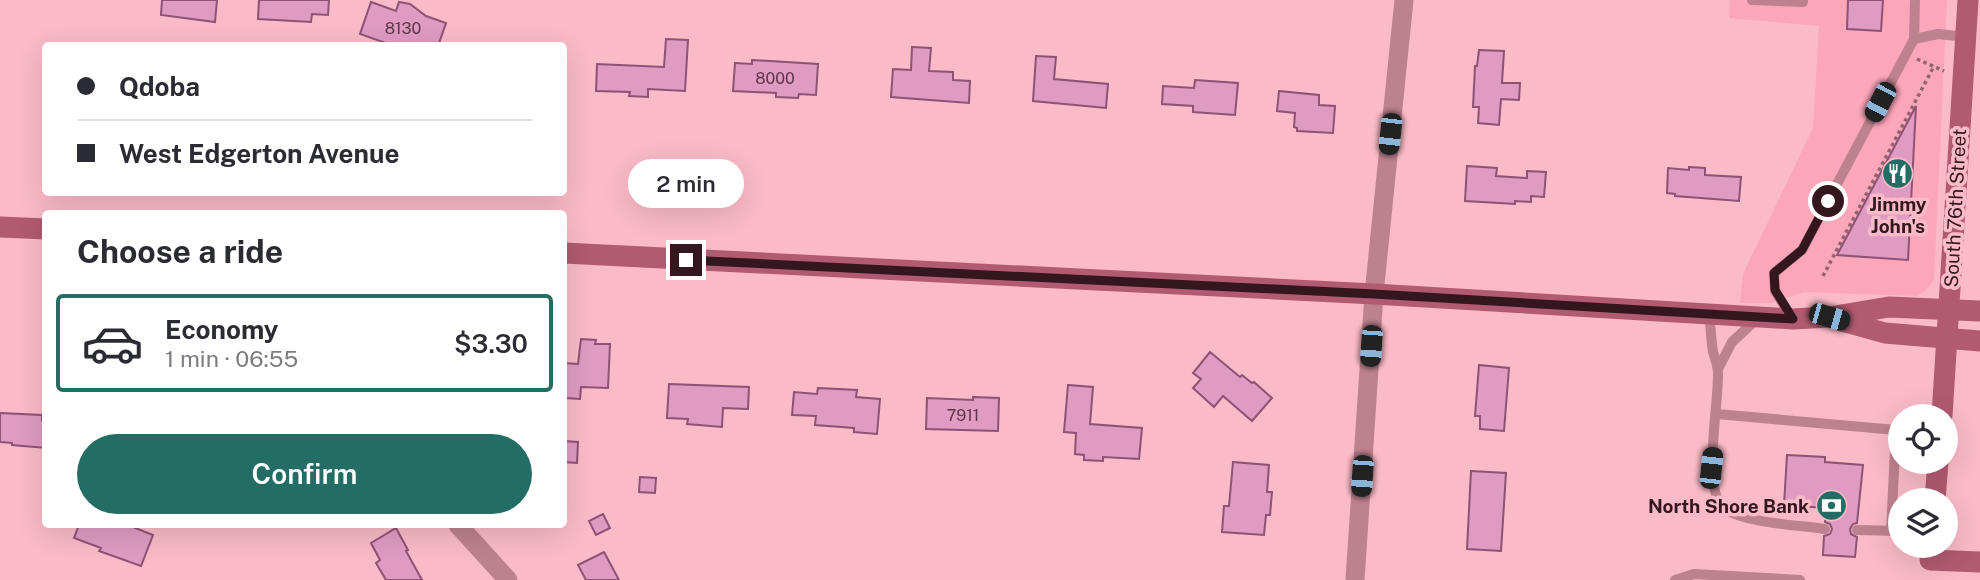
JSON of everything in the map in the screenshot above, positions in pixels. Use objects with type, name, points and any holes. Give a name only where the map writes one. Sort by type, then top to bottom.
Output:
[{"type":"street","points":[[1356,580],[1374,294],[1404,0]]},
{"type":"street","name":"South 76th Street","points":[[1943,404],[1971,29],[1968,0]]},
{"type":"street","points":[[0,227],[42,229]]},
{"type":"street","points":[[567,253],[1374,294],[1793,319],[1829,317],[1889,307],[1980,311]]},
{"type":"street","points":[[1829,317],[1885,332],[1980,341]]},
{"type":"street","points":[[461,528],[508,580]]},
{"type":"street","points":[[1929,562],[1980,562]]},
{"type":"lane","points":[[1752,0],[1803,0]]},
{"type":"lane","points":[[1793,319],[1775,290],[1774,273],[1802,250],[1914,38],[1915,0]]},
{"type":"lane","points":[[1914,38],[1971,29]]},
{"type":"lane","points":[[1709,315],[1718,369],[1717,414],[1711,468],[1714,494],[1722,508],[1740,517],[1825,529]]},
{"type":"lane","points":[[1718,369],[1732,342],[1759,317]]},
{"type":"lane","points":[[1717,414],[1896,430],[1896,488]]},
{"type":"lane","points":[[1857,530],[1888,531]]},
{"type":"lane","points":[[1675,580],[1694,574],[1800,580]]},
{"type":"path","points":[[1906,53],[1944,71]]},
{"type":"path","points":[[1823,276],[1933,68]]},
{"type":"shaded area","points":[[1730,0],[1947,0],[1934,280],[1925,291],[1917,296],[1804,292],[1771,303],[1740,303],[1743,274],[1813,128],[1819,26],[1729,18]]},
{"type":"building","points":[[162,0],[217,0],[215,22],[161,15]]},
{"type":"building","points":[[259,0],[329,0],[328,15],[312,14],[311,22],[258,19]]},
{"type":"building","points":[[1848,0],[1883,0],[1881,31],[1847,29]]},
{"type":"building","points":[[371,2],[396,11],[399,2],[410,4],[426,16],[446,23],[439,42],[383,42],[360,34]]},
{"type":"building","points":[[666,39],[688,40],[685,91],[648,89],[648,97],[629,96],[630,92],[596,91],[597,64],[664,67]]},
{"type":"building","points":[[912,47],[931,48],[929,71],[953,72],[953,80],[970,81],[969,103],[891,97],[893,69],[911,70]]},
{"type":"building","points":[[1479,50],[1504,51],[1502,83],[1520,83],[1519,100],[1501,99],[1499,125],[1478,123],[1479,107],[1473,107],[1475,66]]},
{"type":"building","points":[[1036,56],[1056,57],[1054,79],[1108,84],[1106,108],[1033,101]]},
{"type":"building","points":[[752,60],[818,64],[816,95],[776,97],[776,93],[733,91],[735,63],[752,64]]},
{"type":"building","points":[[1195,80],[1238,83],[1235,115],[1193,112],[1193,106],[1162,104],[1163,86],[1194,88]]},
{"type":"building","points":[[1279,91],[1319,95],[1319,105],[1335,106],[1333,133],[1297,131],[1294,127],[1295,113],[1277,111]]},
{"type":"building","points":[[1916,106],[1908,260],[1837,255]]},
{"type":"building","points":[[1467,166],[1497,168],[1496,176],[1527,178],[1527,171],[1546,172],[1544,197],[1531,196],[1531,202],[1515,201],[1515,204],[1465,201]]},
{"type":"building","points":[[1689,167],[1705,168],[1705,175],[1741,177],[1739,201],[1667,193],[1668,168],[1689,170]]},
{"type":"building","points":[[581,339],[596,340],[595,344],[610,344],[608,388],[581,387],[580,399],[567,398],[567,363],[578,364]]},
{"type":"building","points":[[1210,352],[1240,377],[1242,375],[1254,382],[1272,398],[1252,421],[1223,396],[1214,407],[1193,388],[1201,379],[1193,373]]},
{"type":"building","points":[[1479,365],[1509,368],[1504,431],[1480,429],[1480,416],[1475,416]]},
{"type":"building","points":[[669,384],[749,387],[748,409],[723,408],[722,427],[687,424],[688,419],[667,418]]},
{"type":"building","points":[[1068,385],[1093,387],[1090,424],[1142,428],[1139,459],[1103,457],[1103,461],[1084,460],[1084,455],[1075,454],[1076,433],[1064,432]]},
{"type":"building","points":[[818,388],[857,390],[856,397],[880,399],[877,434],[854,432],[854,428],[815,425],[816,416],[792,415],[794,392],[817,394]]},
{"type":"building","points":[[973,397],[999,398],[998,431],[926,429],[927,398],[973,400]]},
{"type":"building","points":[[0,413],[42,415],[42,448],[0,442]]},
{"type":"building","points":[[567,441],[578,442],[577,463],[567,462]]},
{"type":"building","name":"North Shore Bank","points":[[1787,455],[1825,457],[1825,462],[1863,465],[1857,523],[1850,529],[1851,534],[1857,537],[1855,557],[1823,555],[1824,536],[1830,534],[1832,529],[1830,524],[1825,522],[1826,508],[1784,505]]},
{"type":"building","points":[[1233,462],[1269,465],[1267,492],[1272,492],[1270,515],[1266,515],[1264,535],[1222,532],[1224,506],[1229,506]]},
{"type":"building","points":[[1471,471],[1506,473],[1501,551],[1467,549]]},
{"type":"building","points":[[640,477],[656,478],[655,493],[639,492]]},
{"type":"building","points":[[603,514],[610,528],[596,535],[589,521]]},
{"type":"building","points":[[78,528],[136,528],[153,535],[141,566],[99,551],[101,548],[74,538]]},
{"type":"building","points":[[396,528],[422,580],[386,580],[376,563],[380,560],[371,543]]},
{"type":"building","points":[[604,552],[619,580],[586,580],[578,565]]},
{"type":"place","name":"Jimmy John's","points":[[1898,173]]},
{"type":"place","name":"North Shore Bank","points":[[1832,506]]},
{"type":"route","points":[[686,260],[1374,294],[1793,319],[1775,290],[1774,273],[1802,250],[1828,201]]}]
